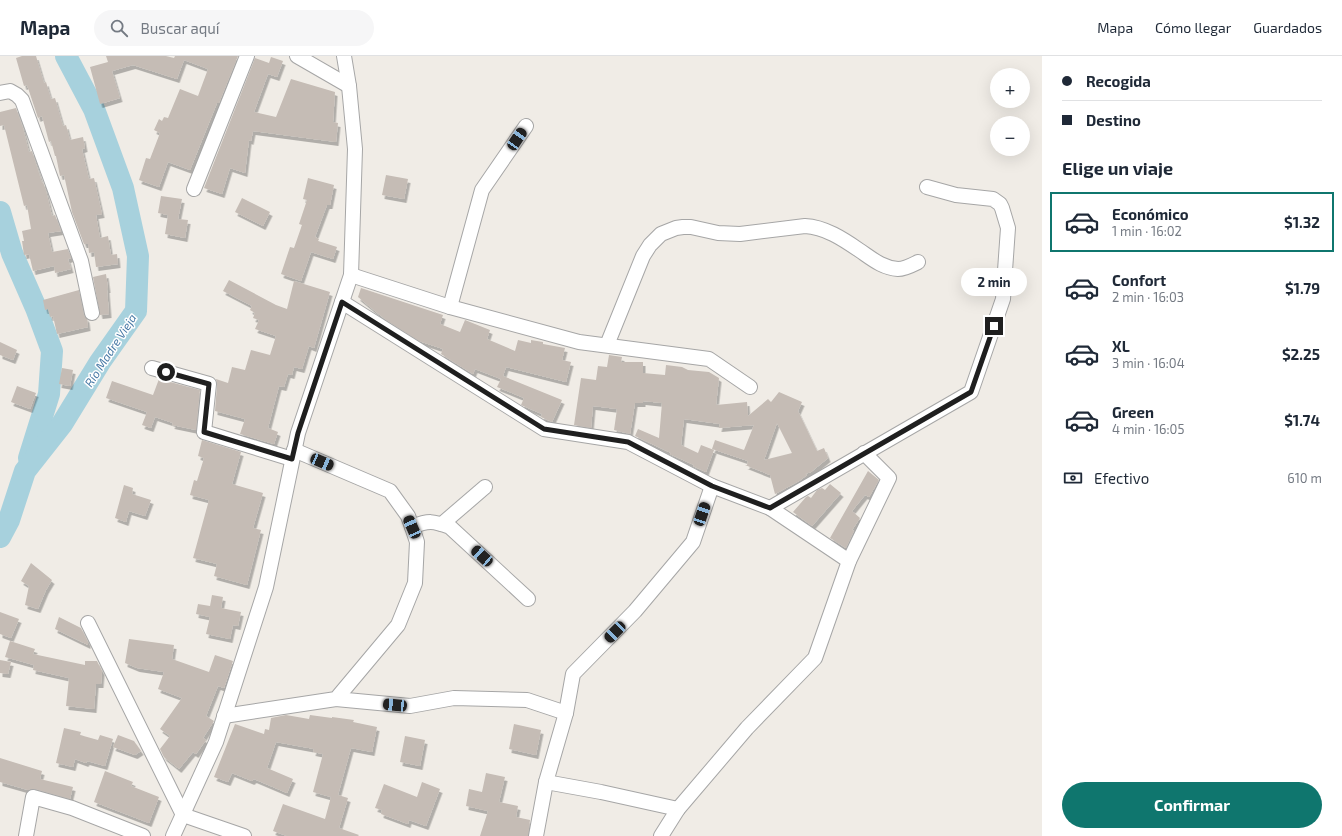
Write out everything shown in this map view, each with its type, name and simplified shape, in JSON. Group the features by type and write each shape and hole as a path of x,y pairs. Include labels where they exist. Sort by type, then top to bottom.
{"street":[{"path":"194,189 248,56"},
{"path":"297,56 349,86"},
{"path":"172,836 216,742 266,587 298,433 352,275 356,149 344,56"},
{"path":"0,93 10,91 22,100 80,261 92,313"},
{"path":"450,307 482,190 526,126"},
{"path":"770,508 971,392 1003,299 1008,228 1006,217 1000,204 993,199 956,195 927,187"},
{"path":"607,346 646,250 661,234 676,228 691,227 718,233 740,234 812,226 826,231 875,262 899,269 911,266 918,262"},
{"path":"352,275 450,307 579,342 709,359 750,387"},
{"path":"342,302 544,429 628,442 712,486 770,508 849,561"},
{"path":"152,368 209,384 204,432 293,455 390,491 408,516 417,542 415,583 398,625 336,699"},
{"path":"661,836 678,809 747,728 814,658 849,561 889,478 864,453"},
{"path":"536,836 546,782 566,713 573,674 635,611 693,542 712,486"},
{"path":"442,524 486,487"},
{"path":"412,527 424,522 433,521 450,527 528,599"},
{"path":"88,623 183,814 244,836"},
{"path":"224,716 336,699 410,706 454,698 527,700 566,713"},
{"path":"546,782 601,792 678,809"},
{"path":"26,836 33,797 72,808 143,836"}],"building":[{"path":"22,56 36,56 44,83 46,82 51,99 55,98 63,126 66,125 70,140 83,137 85,148 82,149 89,179 94,178 102,214 96,215 100,238 108,236 111,255 117,254 118,264 96,267 94,252 89,253 88,244 84,244 72,212 64,175 60,176 56,156 51,141 49,142 42,116 38,118 27,85 24,86 16,58"},
{"path":"106,56 166,56 174,58 175,56 238,56 190,170 168,162 159,187 139,180 146,158 150,159 160,133 154,130 159,119 162,121 164,117 168,118 180,89 198,96 208,69 184,60 177,79 133,65 112,71 120,98 100,104 90,67 108,62"},
{"path":"271,57 283,61 277,77 268,74 254,112 276,117 291,79 335,92 333,122 338,123 336,142 253,131 251,141 249,140 245,173 230,168 222,194 204,188 255,58 269,63"},
{"path":"16,108 29,152 32,151 46,191 52,216 55,215 61,231 48,233 52,252 68,249 71,258 68,259 71,269 55,273 54,266 33,271 29,254 24,255 22,231 31,229 27,205 24,206 4,125 0,126 0,112"},
{"path":"386,175 408,179 404,199 382,195"},
{"path":"308,178 334,185 330,205 327,205 315,237 319,239 318,241 337,247 333,259 311,252 301,281 281,274 290,247 294,248 302,225 299,224 307,200 303,199"},
{"path":"161,196 182,199 178,219 188,220 185,238 165,234 168,215 158,213"},
{"path":"242,198 270,212 263,226 235,212"},
{"path":"106,274 109,314 100,315 93,277"},
{"path":"229,280 276,305 287,309 294,281 330,292 314,348 309,346 302,369 294,367 292,375 288,374 284,387 279,386 268,428 278,432 274,444 240,434 245,419 215,411 216,379 228,383 232,367 245,370 251,350 270,355 276,336 255,329 259,320 253,318 255,313 250,310 252,306 223,291"},
{"path":"361,288 443,315 440,324 460,332 465,320 490,330 487,339 515,351 518,340 531,343 531,340 543,342 543,344 565,348 562,360 571,362 566,382 506,367 503,376 562,400 552,422 541,417 542,414 521,405 524,398 497,387 501,379 475,369 473,374 441,354 443,349 419,341 386,320 358,297"},
{"path":"79,290 88,327 57,334 53,316 50,317 48,309 45,310 43,300"},
{"path":"0,342 17,350 13,360 0,355"},
{"path":"609,355 622,357 621,362 643,362 643,373 665,375 666,365 682,367 688,370 709,372 719,378 716,405 747,402 748,416 768,399 771,402 779,392 802,402 798,411 817,451 824,448 828,458 811,472 805,474 807,475 799,481 775,494 770,475 745,465 747,465 748,461 712,449 715,440 744,450 754,425 719,428 720,424 684,419 681,445 698,453 701,445 714,450 706,472 635,436 638,429 659,438 662,403 643,401 643,403 635,403 630,434 614,430 617,409 593,406 591,428 574,425 581,378 596,380 598,366 607,367","holes":["777,423 792,453 764,460"]},
{"path":"62,368 73,370 70,386 59,384"},
{"path":"159,379 200,390 196,430 172,425 173,423 155,417 151,428 142,425 147,412 106,398 112,381 153,395"},
{"path":"17,386 36,393 30,409 11,402"},
{"path":"202,440 241,452 232,484 263,493 253,528 261,530 247,585 214,576 217,564 193,558 209,500 190,495 194,480 197,481 204,458 198,456"},
{"path":"868,471 879,480 869,497 865,495 852,511 860,518 852,530 854,531 846,548 830,538"},
{"path":"830,484 841,493 812,526 793,512 806,497 808,496 811,498 817,490 822,488 825,490"},
{"path":"124,485 133,488 132,494 151,500 145,516 129,511 126,522 115,518"},
{"path":"31,563 52,580 38,609 25,605 29,586 21,581"},
{"path":"212,595 223,597 221,608 241,612 238,626 233,625 230,639 206,634 210,617 196,614 198,604 210,606"},
{"path":"0,612 19,619 11,638 0,634"},
{"path":"59,617 81,628 88,645 55,629"},
{"path":"129,639 174,645 172,659 209,672 215,655 233,661 224,688 218,686 206,716 214,721 203,738 206,740 196,754 193,752 179,769 164,757 160,749 170,736 160,729 182,698 158,689 164,672 137,668 125,663"},
{"path":"10,641 35,649 33,654 85,665 85,661 97,661 102,671 101,684 96,684 94,709 66,706 69,678 33,670 34,665 5,657"},
{"path":"0,660 11,662 8,674 0,673"},
{"path":"286,715 309,719 310,715 332,717 354,720 353,722 377,727 372,752 351,748 338,795 348,798 339,828 359,835 358,836 287,836 273,831 283,804 325,819 331,797 313,792 323,754 313,752 314,749 276,742 267,768 293,779 287,793 254,779 252,781 232,773 228,782 214,777 235,724 264,734 265,729 269,730 271,718"},
{"path":"514,724 541,730 536,755 509,749"},
{"path":"64,728 81,732 80,735 98,740 100,735 113,739 105,766 87,761 86,763 75,759 73,767 56,763"},
{"path":"118,735 134,741 141,751 135,755 113,747"},
{"path":"405,736 425,740 420,766 400,762"},
{"path":"0,758 42,771 40,779 73,787 70,799 35,789 28,790 0,782"},
{"path":"105,771 133,782 131,786 159,797 149,823 94,802"},
{"path":"486,773 505,777 499,802 518,806 516,817 530,820 528,836 480,836 488,811 466,806 469,789 482,792"},
{"path":"422,782 440,789 426,826 409,820 408,824 381,814 382,810 375,808 384,784 417,797"}],"waterway":[{"name":"Río Madre Vieja","path":"0,537 9,520 25,471 62,424 100,362 136,311 138,256 123,188 94,109 66,56"},
{"path":"0,212 12,253 36,308 52,351 49,394 29,458"}],"route":[{"path":"166,372 209,384 204,432 292,459 298,433 342,302 544,429 628,442 712,486 770,508 971,392 994,326"}]}
